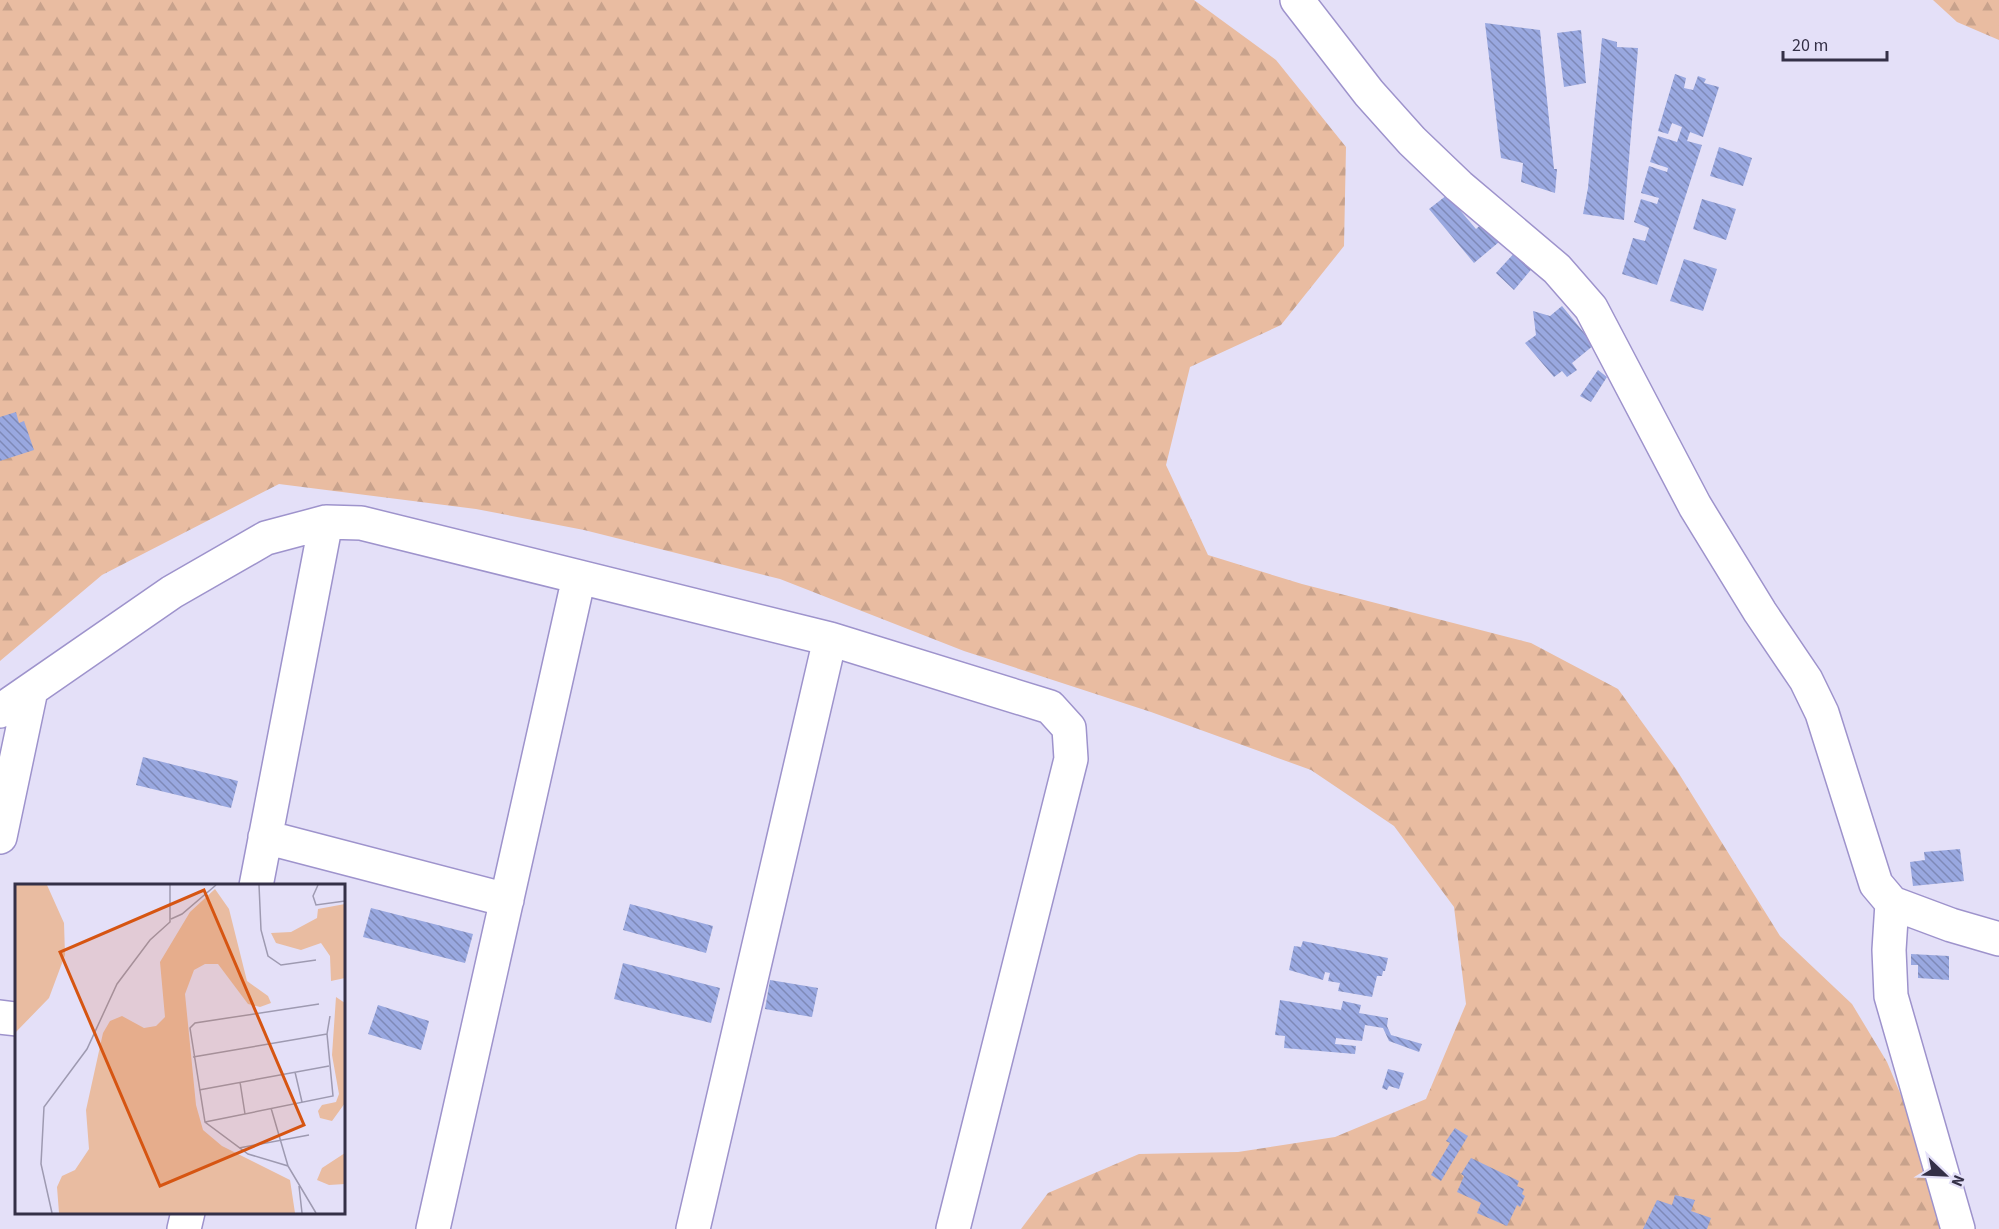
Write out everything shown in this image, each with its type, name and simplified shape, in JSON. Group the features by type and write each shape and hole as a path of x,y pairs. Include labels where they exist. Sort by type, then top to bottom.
{"street":[{"path":"1297,0 1369,93 1412,141 1459,186 1557,269 1591,308 1695,506 1760,612 1806,680 1822,713 1876,884 1892,903 1951,925 1999,939"},
{"path":"256,884 326,522"},
{"path":"0,711 172,592 266,538 326,522 361,523 830,639 1050,707 1069,728 1071,759 953,1229"},
{"path":"433,1229 579,577"},
{"path":"693,1229 830,639"},
{"path":"0,837 32,690"},
{"path":"266,837 507,900"},
{"path":"1892,903 1889,950 1891,996 1958,1229"},
{"path":"0,1017 15,1019"},
{"path":"184,1229 188,1214"}],"green space":[{"path":"0,0 1194,0 1276,60 1346,147 1344,246 1281,325 1190,367 1166,465 1208,555 1302,584 1531,643 1618,689 1676,769 1780,936 1852,1004 1887,1062 1916,1131 1948,1229 1021,1229 1048,1193 1139,1154 1238,1152 1335,1137 1426,1099 1466,1004 1454,907 1394,826 1311,770 1151,712 964,651 780,579 584,530 476,509 279,484 102,575 0,661"},
{"path":"1933,0 1999,0 1999,40 1957,22"}],"building":[{"path":"1485,23 1540,30 1554,169 1557,169 1555,193 1521,182 1523,163 1501,158"},
{"path":"1581,30 1586,83 1564,87 1557,33"},
{"path":"1602,38 1617,42 1617,47 1638,48 1624,220 1583,214 1588,188"},
{"path":"1675,74 1686,78 1684,88 1693,90 1698,76 1706,79 1704,83 1719,87 1703,137 1690,132 1687,141 1702,145 1657,285 1622,274 1633,238 1645,241 1649,228 1634,222 1641,199 1657,204 1659,198 1641,193 1649,166 1667,172 1668,168 1650,162 1658,136 1677,142 1682,127 1672,123 1668,134 1658,131"},
{"path":"1719,147 1752,158 1743,186 1710,176"},
{"path":"1447,195 1476,229 1484,222 1499,242 1474,263 1429,209"},
{"path":"1702,199 1736,209 1726,240 1693,229"},
{"path":"1517,250 1535,265 1514,290 1496,273"},
{"path":"1684,259 1717,269 1703,311 1670,301"},
{"path":"1562,306 1594,345 1572,363 1577,370 1567,377 1562,371 1554,377 1525,343 1536,335 1533,311 1550,316"},
{"path":"1598,370 1607,377 1591,402 1580,396"},
{"path":"16,412 19,423 24,421 34,450 0,461 0,417"},
{"path":"143,757 238,781 231,808 136,785"},
{"path":"1960,849 1964,881 1913,886 1910,862 1925,860 1924,852"},
{"path":"630,904 713,926 706,953 623,930"},
{"path":"371,908 473,934 465,963 363,937"},
{"path":"1303,941 1388,958 1382,976 1377,976 1372,997 1338,991 1340,983 1328,981 1330,973 1325,972 1323,980 1289,970 1294,946 1301,947"},
{"path":"1911,954 1949,956 1949,980 1918,978 1918,965 1911,965"},
{"path":"623,963 720,988 711,1023 614,999"},
{"path":"770,980 818,988 812,1017 765,1009"},
{"path":"1280,1000 1341,1010 1343,1001 1361,1005 1359,1013 1388,1018 1387,1026 1391,1035 1422,1044 1419,1052 1389,1041 1383,1028 1365,1025 1362,1041 1336,1038 1335,1044 1356,1046 1355,1054 1284,1048 1285,1036 1275,1035"},
{"path":"378,1005 429,1021 421,1050 368,1034"},
{"path":"1388,1069 1404,1073 1399,1089 1389,1086 1387,1090 1382,1088"},
{"path":"1455,1128 1468,1136 1441,1181 1431,1175 1450,1143 1446,1141"},
{"path":"1471,1158 1519,1181 1517,1186 1524,1189 1522,1194 1525,1196 1520,1207 1517,1205 1507,1226 1477,1213 1481,1203 1457,1192 1464,1176 1461,1174"},
{"path":"1675,1195 1695,1200 1691,1211 1711,1218 1707,1229 1643,1229 1657,1200 1672,1205"}]}
